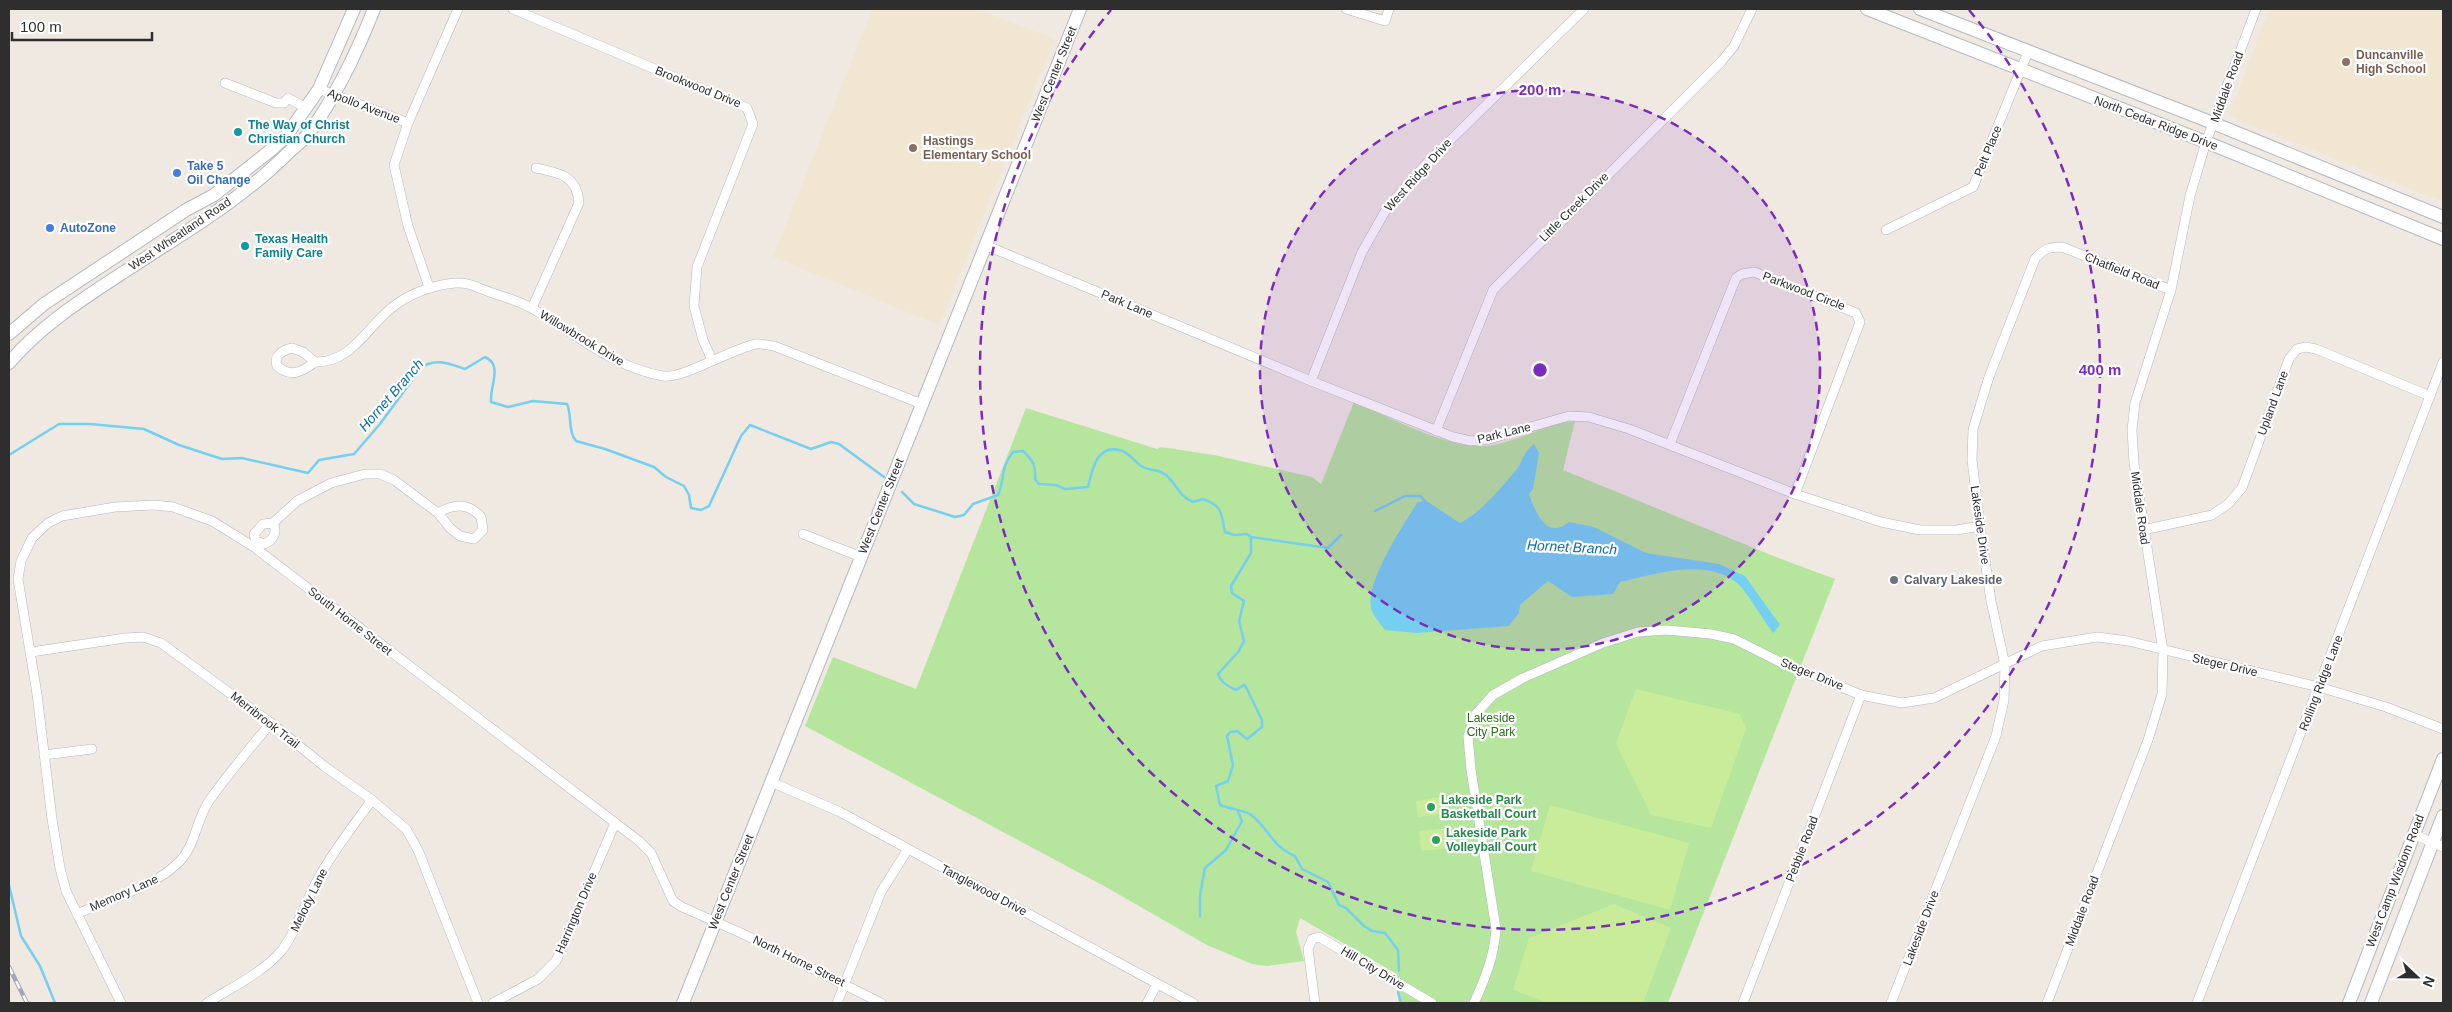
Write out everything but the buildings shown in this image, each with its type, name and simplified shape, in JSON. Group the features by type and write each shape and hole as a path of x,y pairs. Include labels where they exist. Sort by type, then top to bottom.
{"main road":[{"name":"West Wheatland Road","path":"9,334 44,304 71,285 186,210 214,195 271,150 287,134 319,89 354,9"},
{"name":"West Wheatland Road","path":"9,364 44,329 78,302 226,205 272,170 308,134 334,95 374,9"},
{"name":"West Center Street","path":"683,1003 1080,9"},
{"name":"North Cedar Ridge Drive","path":"1867,9 2020,71 2206,142 2443,239"},
{"name":"North Cedar Ridge Drive","path":"1920,9 2213,123 2443,217"},
{"name":"West Camp Wisdom Road","path":"2348,1003 2443,759"},
{"name":"West Camp Wisdom Road","path":"2371,1003 2438,845 2443,816"}],"street":[{"path":"429,287 408,226 394,166 408,123 458,9"},
{"name":"Brookwood Drive","path":"513,9 747,108 753,124 697,267 694,306 698,326 712,360"},
{"path":"1346,9 1385,21 1389,9"},
{"name":"West Ridge Drive","path":"1311,381 1362,252 1387,208 1424,166 1584,9"},
{"name":"Little Creek Drive","path":"1436,431 1493,290 1721,62 1734,46 1752,9"},
{"name":"Middale Road","path":"2047,1003 2154,724 2162,694 2163,651 2134,463 2133,421 2140,380 2171,290 2190,196 2206,142 2256,9"},
{"name":"Pelt Place","path":"1886,230 1973,187 2028,52"},
{"path":"225,83 276,103 284,102 288,98 306,108"},
{"name":"Apollo Avenue","path":"319,89 408,123"},
{"path":"532,308 579,203 578,189 571,180 557,172 536,168"},
{"name":"Park Lane","path":"985,245 1453,438 1480,440 1516,432 1568,416 1582,417 1629,429 1795,494 1881,522 1920,530 1957,530 1980,526"},
{"name":"Lakeside Drive","path":"1891,1003 1996,736 2004,700 2005,665 1991,601 1980,526 1972,460 1973,429 1983,393 2035,259 2041,252 2051,247 2062,247 2073,251"},
{"name":"Chatfield Road","path":"2073,251 2171,290"},
{"name":"Parkwood Circle","path":"1670,444 1736,278 1742,274 1754,272 1806,291 1856,313 1860,322 1795,494"},
{"name":"Willowbrook Drive","path":"315,362 326,362 338,358 353,347 399,302 429,287 458,283 476,285 485,291 511,297 532,308 608,356 635,369 665,376 676,376 712,360 757,344 774,346 922,404"},
{"name":"Upland Lane","path":"2143,530 2212,515 2233,499 2242,488 2289,359 2297,349 2306,347 2316,349 2430,396"},
{"name":"Rolling Ridge Lane","path":"2197,1003 2443,362"},
{"path":"273,523 276,529 273,537 264,544 256,545 254,538 258,529 267,523 273,523 288,509 313,492 331,483 365,474 380,474 394,480 438,513 450,528 467,539 474,539 483,530 484,525 477,513 461,505 453,505 438,513"},
{"name":"South Horne Street","path":"31,652 13,579 32,538 48,523 62,516 115,507 154,505 173,507 212,521 256,545 615,823 651,852 672,901 688,911 716,921"},
{"path":"803,534 861,557"},
{"name":"Steger Drive","path":"1474,1003 1488,972 1495,949 1496,929 1470,770 1468,736 1476,714 1493,695 1523,678 1603,643 1638,632 1667,630 1711,634 1734,639 1782,663 1861,695 1894,703 1917,702 1934,698 2042,646 2097,637 2128,641 2163,651 2319,687 2386,707 2443,729"},
{"name":"Merribrook Trail","path":"31,652 125,638 143,637 161,643 177,653 271,723 324,766 372,800 406,829 418,850 478,1003"},
{"path":"31,652 60,868 66,891 121,1003"},
{"name":"Pebble Road","path":"1743,1003 1861,695"},
{"name":"Memory Lane","path":"77,914 164,874 178,862 191,847 208,802 219,789 229,772 271,723"},
{"path":"44,755 92,749"},
{"name":"Tanglewood Drive","path":"771,782 840,812 1193,1003"},
{"name":"Melody Lane","path":"207,1003 265,966 281,951 296,929 305,902 333,853 372,800"},
{"name":"Harrington Drive","path":"493,1003 538,979 556,961 615,823"},
{"path":"2413,834 2438,845"},
{"path":"837,1003 881,892 908,849"},
{"name":"North Horne Street","path":"716,921 881,1003"},
{"name":"Hill City Drive","path":"1315,1003 1308,949 1312,939 1319,937 1432,1003"},
{"path":"1147,1003 1157,984"}],"shaded area":[{"name":"Hastings Elementary School","path":"873,9 977,9 1054,39 939,325 773,257"},
{"name":"Duncanville High School","path":"2269,9 2443,9 2443,202 2229,116"}],"green space":[{"name":"Lakeside City Park","path":"1354,402 1444,440 1481,446 1498,444 1555,425 1575,421 1563,470 1771,555 1835,579 1668,1003 1399,1003 1395,973 1300,918 1296,932 1304,961 1267,966 1252,964 1207,945 1104,886 805,726 833,657 916,689 1026,408 1157,449 1161,447 1214,455 1312,477 1321,484"},
{"path":"1636,689 1740,714 1746,729 1711,828 1651,815 1616,744"},
{"name":"Lakeside Park Basketball Court","path":"1444,796 1447,813 1418,817 1416,801"},
{"path":"1550,805 1689,843 1670,910 1531,871"},
{"name":"Lakeside Park Volleyball Court","path":"1451,828 1452,848 1421,851 1419,831"},
{"path":"1614,904 1671,928 1643,1003 1548,1003 1513,990 1529,938"}],"water":[{"path":"1534,444 1539,453 1533,489 1529,494 1538,515 1548,526 1554,528 1561,527 1569,522 1594,527 1646,553 1719,564 1745,576 1780,625 1773,633 1742,588 1730,578 1716,572 1700,569 1667,572 1620,582 1613,594 1572,597 1548,581 1520,605 1519,613 1509,626 1416,633 1385,630 1372,611 1373,587 1378,571 1394,540 1417,503 1425,500 1460,523 1475,513 1498,491 1517,469 1530,447"}],"waterway":[{"name":"Hornet Branch","path":"9,455 59,424 90,424 144,429 179,445 222,459 242,458 308,473 319,460 354,454 380,424 421,368 437,362 465,369 485,357 490,361 495,370 491,402 508,407 533,401 567,404 572,433 576,441 605,449 654,467 666,477 684,486 689,495 691,508 701,510 709,506 741,436 750,425 811,449 831,442 839,444 884,477"},
{"name":"Hornet Branch","path":"902,492 914,504 955,517 964,515 973,504 998,495 1004,469 1013,452 1023,451 1029,457 1035,470 1035,479 1039,484 1056,485 1065,489 1088,487 1096,461 1100,455 1111,449 1122,451 1141,466 1166,475 1182,495 1189,500 1193,502 1203,499 1214,504 1222,515 1225,532 1234,535 1247,534 1251,537 1328,548 1341,535"},
{"name":"Hornet Branch","path":"1375,511 1405,496 1420,496 1425,501"},
{"path":"1251,537 1251,553 1231,586 1232,593 1244,601 1239,621 1244,641 1239,651 1218,674 1223,682 1233,689 1236,690 1244,685 1246,687 1262,720 1262,727 1247,739 1237,731 1230,732 1227,736 1233,765 1228,781 1216,786 1220,805 1250,814 1275,842 1295,856 1302,869 1328,882 1339,905 1346,908 1364,926 1372,931 1385,933 1398,950 1399,971"},
{"path":"1200,916 1200,895 1205,868 1226,850 1242,821 1238,812"},
{"path":"9,885 21,936 40,966 55,1003"},
{"path":"1398,992 1401,1003"}],"railway":[{"path":"9,967 27,1003"}],"place":[{"name":"Duncanville High School","path":"2346,62"},
{"name":"The Way of Christ Christian Church","path":"238,132"},
{"name":"Hastings Elementary School","path":"913,148"},
{"name":"Take 5 Oil Change","path":"177,173"},
{"name":"AutoZone","path":"50,228"},
{"name":"Texas Health Family Care","path":"245,246"},
{"name":"Calvary Lakeside","path":"1894,580"},
{"name":"Lakeside Park Basketball Court","path":"1431,807"},
{"name":"Lakeside Park Volleyball Court","path":"1436,840"}]}
